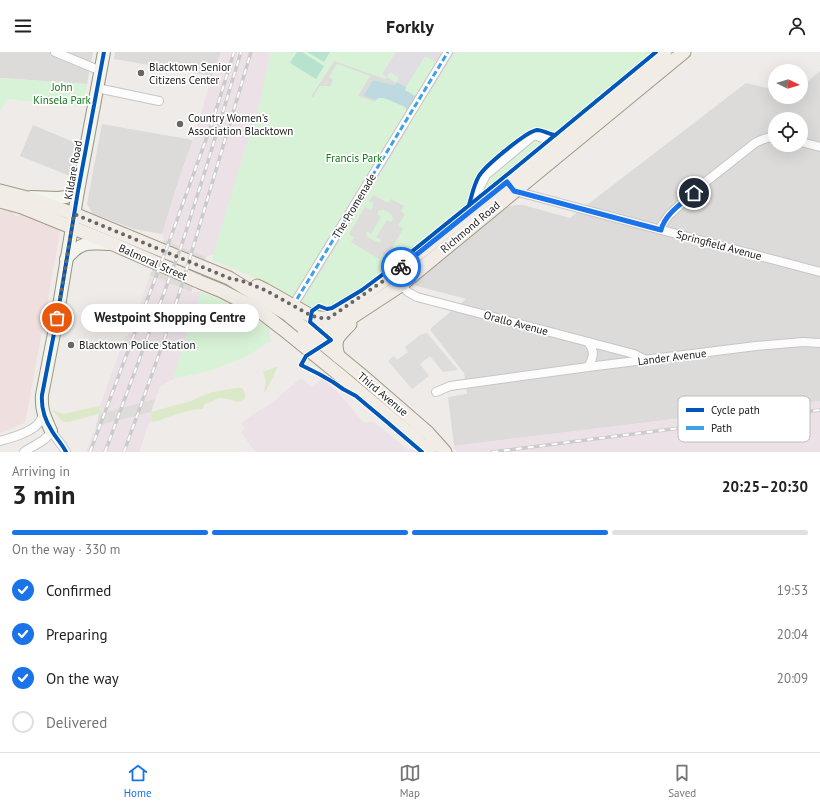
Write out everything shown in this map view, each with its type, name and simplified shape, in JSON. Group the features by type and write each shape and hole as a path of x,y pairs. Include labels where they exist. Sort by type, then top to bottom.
{"main road":[{"name":"Richmond Road","path":"301,344 367,307 475,208 511,186 558,141 665,52"},
{"name":"Richmond Road","path":"314,336 329,318 396,280 511,186 684,52"},
{"name":"Balmoral Street","path":"0,190 26,197 74,214 229,278 287,314 314,336"},
{"name":"Balmoral Street","path":"0,201 22,207 222,291 261,312 301,344"},
{"path":"229,278 245,282 265,290 312,316 329,318"},
{"path":"338,356 336,342 338,338 367,307"},
{"name":"Third Avenue","path":"314,336 428,433 445,452"},
{"name":"Third Avenue","path":"301,344 341,376 429,452"}],"street":[{"path":"55,52 101,71"},
{"name":"Kildare Road","path":"51,431 43,412 42,395 104,52"},
{"name":"The Promenade","path":"297,299 448,52"},
{"path":"97,88 159,101"},
{"path":"475,208 480,187 486,175 528,140 534,136 558,141"},
{"path":"661,230 662,225 669,214 755,143 768,137"},
{"path":"808,144 820,147"},
{"name":"Springfield Avenue","path":"511,186 661,230 820,272"},
{"path":"26,197 58,198 66,197 78,191"},
{"path":"66,259 72,251 84,244 113,244"},
{"name":"Orallo Avenue","path":"396,280 408,292 417,297 634,354 646,360"},
{"path":"588,342 592,347 593,354 592,360 588,367"},
{"name":"Lander Avenue","path":"436,392 450,386 588,367 756,346 804,342 820,343"},
{"path":"0,441 26,432 36,426 41,420 43,412"},
{"path":"24,452 45,440 51,431 66,452"}],"shaded area":[{"path":"0,52 93,52 87,84 0,78"},
{"path":"115,52 221,52 212,76 114,59"},
{"path":"221,52 271,52 262,89 262,96 214,254 206,257 164,240 162,234"},
{"path":"396,52 455,52 429,94 427,93 407,126 409,127 302,302 293,296 400,121 401,122 436,62 425,56 406,87 397,82 399,78 390,72 387,77 382,74"},
{"path":"820,71 820,401 810,402 810,396 678,396 678,418 454,446 448,397 467,394 464,373 431,331 431,328 466,299 417,286 415,285 415,282 504,209 510,206 523,205 570,218 746,83 768,88 768,104 808,104 808,81"},
{"path":"102,124 193,140 162,234 134,229 92,213 87,204"},
{"path":"33,125 76,143 70,176 20,156"},
{"path":"373,195 388,203 391,199 404,206 401,211 405,214 398,226 403,229 387,257 382,254 379,259 351,242 354,238 349,234 365,207 371,210 373,207 373,203 369,201","holes":["379,210 385,210 391,214 393,219 391,222 387,220 376,237 381,240 380,242 377,242 367,237 366,233 367,231 371,234 381,217 377,213"]},
{"path":"0,211 11,211 14,215 19,216 19,214 59,230 60,233 25,422 0,433"},
{"path":"150,275 192,293 198,291 201,292 173,379 160,387 151,412 152,421 148,425 139,452 86,452 101,413 100,406 125,337 131,333"},
{"path":"427,333 458,370 443,372 430,356 420,364 429,376 412,389 388,361 394,356 397,360 408,352 405,347 420,335"},
{"path":"323,378 343,398 363,422 374,422 407,449 421,452 255,452 241,432 245,428 241,424 255,413 272,403 300,379 305,380 311,388"},
{"path":"820,401 820,452 457,452 454,448 454,446 678,418 678,442 810,442 810,402"}],"green space":[{"name":"Francis Park","path":"271,52 653,52 498,180 438,226 375,279 330,306 317,311 305,306 261,280 212,260 262,96 262,89"},
{"path":"297,52 302,52 324,66 316,79 290,63"},
{"path":"307,52 330,52 324,62"},
{"name":"John Kinsela Park","path":"0,78 87,84 83,107 8,99 0,111"},
{"path":"201,292 236,308 269,328 271,341 245,357 209,371 173,379"},
{"path":"278,366 266,391 264,392 266,381 263,372"},
{"path":"242,388 245,393 245,398 241,402 219,398 205,404 202,409 186,411 152,422 151,412 191,401 213,392"},
{"path":"100,406 101,413 69,422 63,422 52,410 64,414"}],"water":[{"path":"374,80 394,85 397,82 406,87 405,90 415,96 418,94 408,112 405,107 389,100 379,98 376,100 363,96"}],"pier":[{"path":"334,61 385,79 387,77 396,83 394,85 374,80 372,81 363,96 376,100 375,102 358,96 370,76 338,64 329,77 333,80 330,86 325,86 327,81 324,86 320,86 313,97 311,97"},
{"path":"164,240 206,257 191,292 150,275"},
{"path":"155,399 151,412 96,426 99,414"}],"railway":[{"path":"90,452 213,120 234,52"},
{"path":"105,452 181,247 241,52"},
{"path":"124,452 181,288 251,52"},
{"path":"810,411 820,410"},
{"path":"492,452 678,428"}],"marked path":[{"path":"297,299 448,52"}],"cycle path":[{"path":"66,452 47,423 42,405 42,395 104,52"},
{"path":"422,452 356,396 301,365 306,356 331,340 310,322 312,311 319,306 327,309 332,308 362,290 394,266 656,52"},
{"path":"469,205 474,186 479,176 506,150 525,136 537,130 555,135"}],"way so far":[{"path":"57,318 66,259 73,228 74,214 229,278 245,282 265,290 303,312 320,318 329,318 392,275 401,267"}],"place":[{"name":"Blacktown Senior Citizens Center","path":"141,73"},
{"name":"Country Women's Association Blacktown","path":"180,124"},
{"name":"Westpoint Shopping Centre","path":"57,318"},
{"name":"Blacktown Police Station","path":"71,345"}],"route":[{"path":"401,267 507,182 514,191 661,230 662,225 669,214 694,193"}]}
